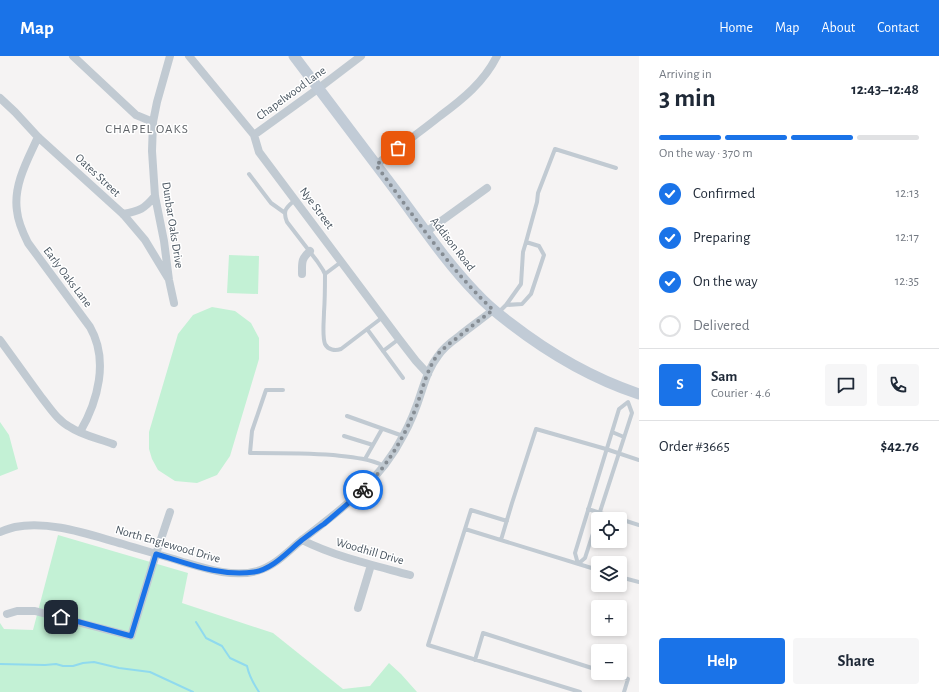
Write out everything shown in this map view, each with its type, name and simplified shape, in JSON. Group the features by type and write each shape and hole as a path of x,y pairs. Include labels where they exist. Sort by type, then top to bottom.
{"street":[{"path":"73,56 136,115 153,122"},
{"name":"Dunbar Oaks Drive","path":"170,56 153,122 152,152 155,196 174,303"},
{"name":"Nye Street","path":"189,56 254,134 259,152 399,339 428,374"},
{"name":"Addison Road","path":"294,56 426,232 476,294 499,309 530,339 560,359 579,369 636,393"},
{"name":"Chapelwood Lane","path":"254,134 361,56"},
{"path":"376,165 464,97 482,79 497,56"},
{"name":"Oates Street","path":"0,98 38,137 123,214 145,240 169,280"},
{"name":"Early Oaks Lane","path":"38,137 29,156 19,184 17,210 21,228 28,243 90,327 96,339 100,357 100,376 94,403 80,432"},
{"path":"426,232 486,188"},
{"path":"123,214 140,210 148,205 155,196"},
{"path":"302,274 304,256 310,251"},
{"name":"North Englewood Drive","path":"0,532 22,526 58,527 103,538 210,570 240,573 258,571 280,559 325,523 350,502 374,478 394,452 403,436 434,360 443,349 499,309"},
{"path":"0,340 31,384 52,410 69,427 113,444"},
{"path":"7,614 27,611 39,612 131,636 170,512"},
{"name":"Woodhill Drive","path":"302,540 319,548 346,557 410,575"},
{"path":"358,608 371,565"}],"lane":[{"path":"499,309 520,284 523,252 537,202 538,193 555,149 616,168"},
{"path":"249,174 271,203 285,214"},
{"path":"295,200 286,208 285,214 287,222 310,251 323,270 324,274 325,345 333,350 341,349 383,317"},
{"path":"499,309 522,304 531,294 544,255 539,246 526,242"},
{"path":"324,274 342,262"},
{"path":"367,329 403,378"},
{"path":"382,351 399,339"},
{"path":"283,390 266,390 252,431 250,453 318,454 357,457 374,461 384,466"},
{"path":"578,564 575,553 619,409 636,393"},
{"path":"599,512 632,413 628,402"},
{"path":"347,416 403,436"},
{"path":"365,459 382,429"},
{"path":"501,540 536,429 639,460"},
{"path":"612,432 624,437"},
{"path":"344,436 373,445"},
{"path":"588,509 596,512"},
{"path":"507,521 471,510 428,645 580,692"},
{"path":"627,521 639,525"},
{"path":"465,529 591,568"},
{"path":"578,564 585,558 591,539"},
{"path":"627,579 639,582"},
{"path":"475,660 483,633 591,668"},
{"path":"624,692 627,679"}],"green space":[{"path":"229,255 259,256 258,294 227,293"},
{"path":"212,307 235,311 251,323 259,338 259,359 230,456 217,475 197,483 175,481 158,470 152,459 149,449 149,432 178,334 193,315"},
{"path":"0,422 9,435 18,469 0,476"},
{"path":"58,535 188,573 182,603 273,633 343,689 370,686 389,663 417,692 0,692 0,623 4,629 33,630"}],"waterway":[{"path":"196,622 206,638 222,646 230,658 247,666 259,692"},
{"path":"0,664 56,664 73,666 94,662 119,668 150,672 193,692"}],"way so far":[{"path":"363,490 384,466 403,436 410,422 431,366 439,354 443,349 493,310 476,294 450,264 376,165 398,148"}],"district":[{"name":"CHAPEL OAKS","path":"147,128"}],"route":[{"path":"61,617 131,636 156,554 210,570 222,572 240,573 258,571 280,559 363,490"}]}
